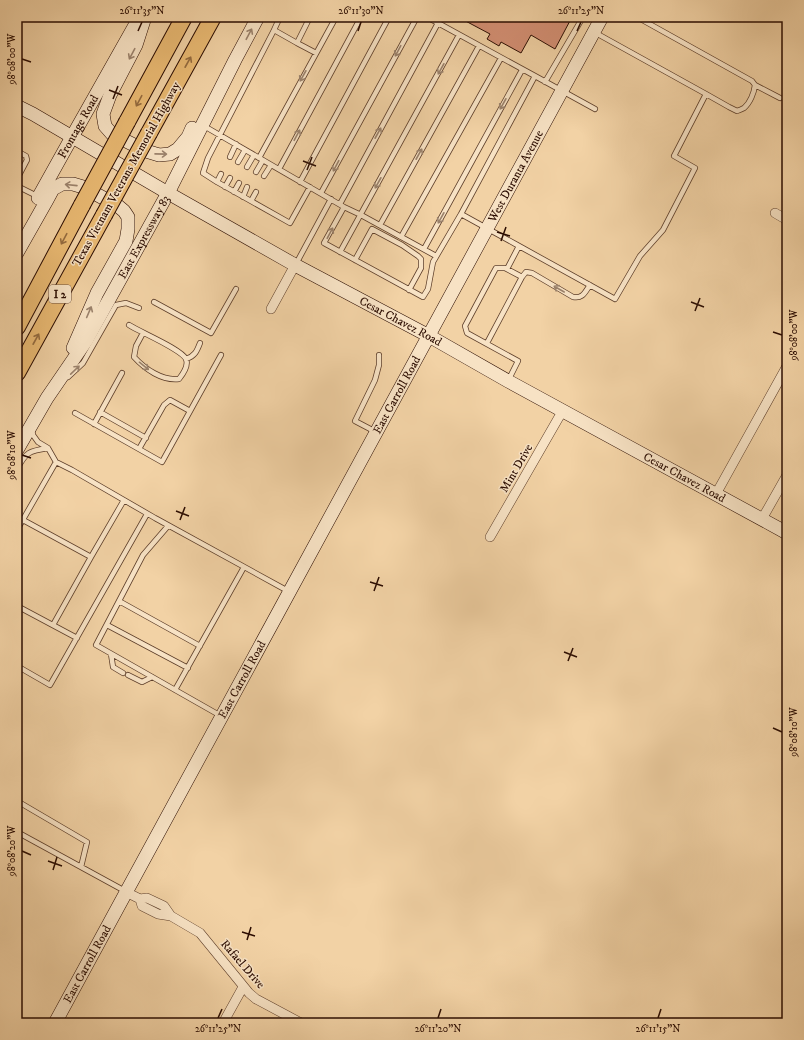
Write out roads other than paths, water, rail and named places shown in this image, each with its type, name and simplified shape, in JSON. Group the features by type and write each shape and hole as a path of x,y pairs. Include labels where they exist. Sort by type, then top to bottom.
{"highway":[{"name":"Texas Vietnam Veterans Memorial Highway","path":"17,327 184,17"},
{"name":"Texas Vietnam Veterans Memorial Highway","path":"17,373 213,17"}],"street":[{"name":"Frontage Road","path":"17,237 140,17"},
{"path":"145,17 136,45 110,95 103,114 105,126 112,134 146,151 159,155 170,154 178,149 188,136 208,98 235,60"},
{"name":"East Expressway 83","path":"17,450 47,398 86,341 168,193 258,17"},
{"name":"West Duranta Avenue","path":"429,336 602,17"},
{"name":"Cesar Chavez Road","path":"19,111 72,137 295,265 429,336 508,381 787,533"},
{"path":"17,253 53,189 62,184 73,184 83,187 118,206 128,217 126,241 97,293 77,339 47,398"},
{"path":"775,213 787,220"},
{"path":"271,309 295,265"},
{"name":"East Carroll Road","path":"55,1023 429,336"},
{"path":"716,494 787,366"},
{"name":"Mint Drive","path":"490,537 563,410"},
{"path":"762,519 787,475"},
{"name":"Rafael Drive","path":"126,892 140,899 147,898 164,906 171,916"},
{"name":"Rafael Drive","path":"140,899 142,906 148,910 158,914 171,916 200,932 243,987 256,999 301,1023"},
{"path":"148,910 153,901"},
{"path":"223,1023 243,987"}],"lane":[{"path":"280,17 208,158 203,173 290,223 310,187"},
{"path":"296,42 310,17"},
{"path":"256,172 261,159 336,17"},
{"path":"279,169 361,17"},
{"path":"300,182 389,17"},
{"path":"321,193 417,17"},
{"path":"427,17 522,70 595,108"},
{"path":"545,82 583,17"},
{"path":"637,17 780,98"},
{"path":"438,23 324,243 409,290 423,297 428,289 433,262 436,256 461,214 535,76"},
{"path":"274,30 316,54"},
{"path":"594,32 737,110 744,108 750,101 755,85"},
{"path":"340,252 459,35"},
{"path":"380,225 479,46"},
{"path":"401,237 501,58"},
{"path":"424,249 522,70"},
{"path":"461,214 615,299 640,256 663,230 695,168 674,156 706,94"},
{"path":"202,125 342,206 375,222 436,256"},
{"path":"230,157 236,144"},
{"path":"238,162 245,150"},
{"path":"17,151 26,156 27,160 17,179"},
{"path":"247,167 254,155"},
{"path":"264,176 271,165"},
{"path":"217,182 221,174"},
{"path":"225,187 230,178"},
{"path":"234,192 239,183"},
{"path":"17,186 39,198"},
{"path":"243,197 247,188"},
{"path":"251,201 256,192"},
{"path":"295,265 331,199"},
{"path":"355,260 375,222"},
{"path":"372,229 402,245 418,256 421,260 421,268 409,290"},
{"path":"507,269 518,246"},
{"path":"508,381 518,360 467,333 465,326 496,268 505,268 522,277"},
{"path":"487,343 526,272 532,273 573,297 578,298 583,296 590,285"},
{"path":"154,302 211,333 236,289"},
{"path":"47,398 83,363 116,305 126,303 139,308"},
{"path":"129,325 162,342 186,359 187,364 179,379 170,380 146,369 134,356 136,346 143,333"},
{"path":"186,359 195,354 200,343"},
{"path":"75,414 162,462 221,354"},
{"path":"376,433 355,421 375,380 379,365 379,355"},
{"path":"94,424 122,373"},
{"path":"139,449 164,405 170,400 190,412"},
{"path":"100,412 146,438"},
{"path":"31,425 33,435 38,442 48,448 56,462 168,526 290,592"},
{"path":"17,469 23,458 32,451 48,448"},
{"path":"17,530 56,462"},
{"path":"54,625 124,500"},
{"path":"17,666 50,685 147,514"},
{"path":"23,520 91,557"},
{"path":"168,526 143,555 96,645 222,716"},
{"path":"176,690 244,567"},
{"path":"119,601 200,646"},
{"path":"17,606 77,638"},
{"path":"107,625 188,668"},
{"path":"111,654 113,667 123,672"},
{"path":"128,675 142,682 152,677"},
{"path":"17,801 87,842 81,867"},
{"path":"17,832 126,892"}]}
